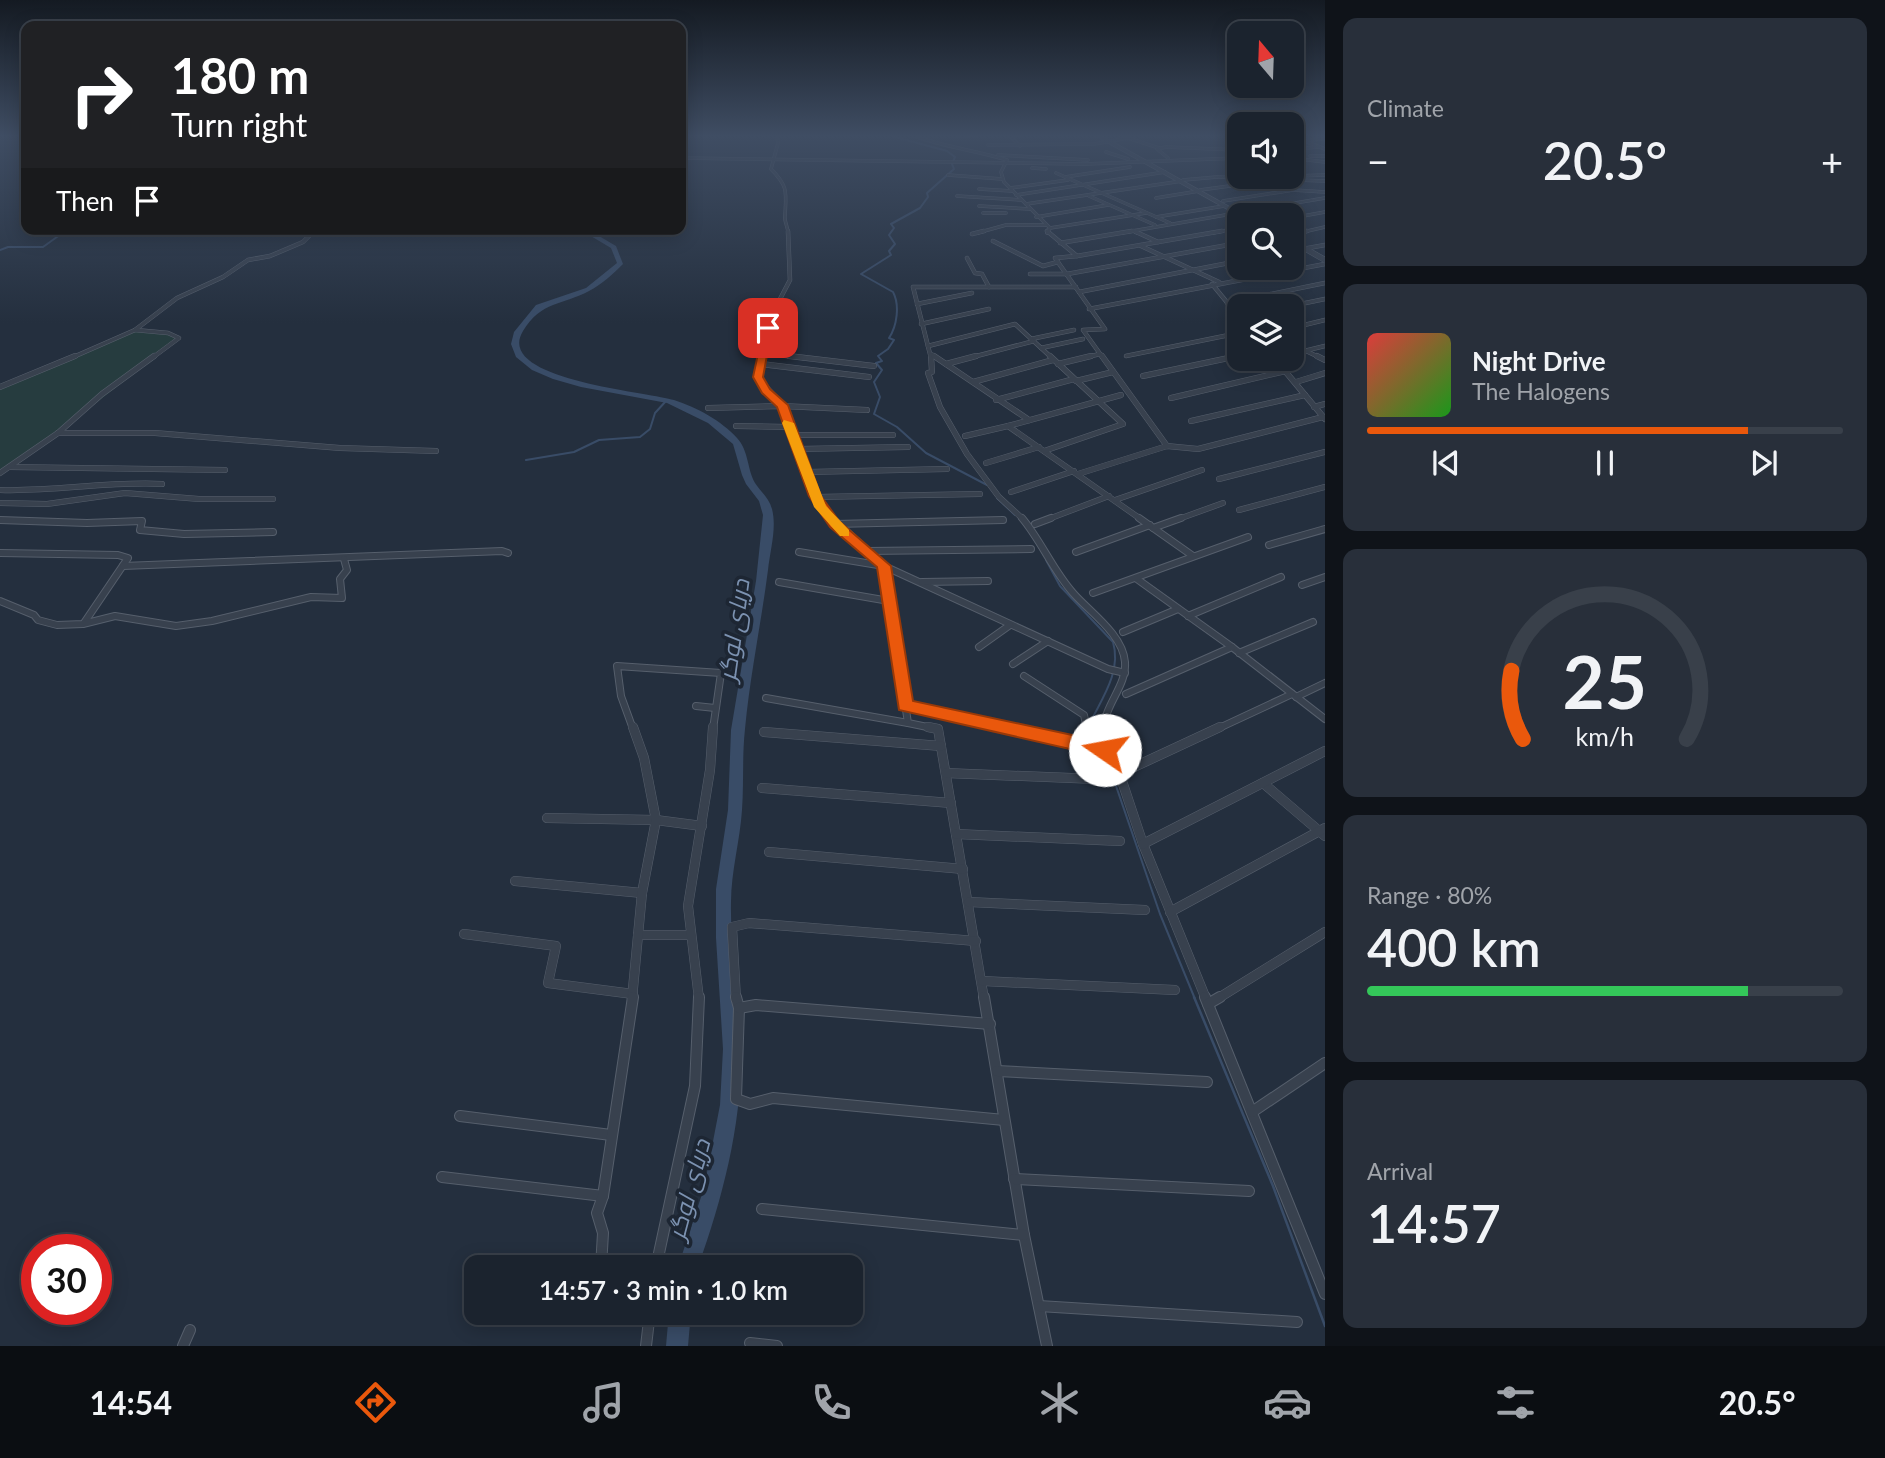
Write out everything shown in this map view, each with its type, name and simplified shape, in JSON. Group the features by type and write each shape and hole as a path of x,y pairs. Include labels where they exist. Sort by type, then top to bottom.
{"street":[{"path":"787,198 788,206 784,218 788,228 790,280 770,318 758,377 782,405 815,496 834,524 884,566 908,723"},
{"path":"986,198 1022,200"},
{"path":"1020,198 1048,226"},
{"path":"1026,204 1069,198"},
{"path":"1095,198 1158,226"},
{"path":"1113,198 1171,224"},
{"path":"1213,198 1227,206"},
{"path":"1156,217 1254,198"},
{"path":"1299,203 1325,198"},
{"path":"983,213 1033,213 1110,205"},
{"path":"979,206 1033,213"},
{"path":"1304,216 1325,212"},
{"path":"972,234 1006,225 1048,226 1146,213"},
{"path":"1060,243 1227,216"},
{"path":"1048,226 1046,232 1077,257"},
{"path":"1304,231 1325,227"},
{"path":"1133,230 1158,242"},
{"path":"1167,446 1083,330 1105,329 1055,258 1077,257 1227,230"},
{"path":"0,387 97,349 135,330 177,298 223,277 248,260 270,256 303,242 309,235"},
{"path":"993,241 1043,266 1058,262"},
{"path":"1140,245 1220,283"},
{"path":"1030,274 1067,274 1227,245"},
{"path":"1304,249 1325,245"},
{"path":"1304,250 1325,262"},
{"path":"967,258 975,273 982,274 989,288"},
{"path":"1089,309 1325,262"},
{"path":"1227,263 1077,289 913,287 929,350 932,372 928,373 934,394 959,446 1001,499 1024,520 1065,584 1123,653 1122,672 1102,722 1107,750 1119,774 1143,844 1325,1294"},
{"path":"1271,294 1325,283"},
{"path":"1212,285 1227,303"},
{"path":"917,304 972,293"},
{"path":"1304,303 1325,299"},
{"path":"921,324 989,309"},
{"path":"1304,325 1325,320"},
{"path":"929,350 1015,324 1123,424 986,463"},
{"path":"0,473 58,433 102,394 179,338 168,333 135,330"},
{"path":"946,364 1074,330"},
{"path":"1126,356 1227,335"},
{"path":"1041,348 1083,339"},
{"path":"1306,351 1325,346"},
{"path":"929,350 1029,421"},
{"path":"1306,351 1325,360"},
{"path":"761,353 874,366"},
{"path":"972,382 1100,354"},
{"path":"1143,376 1227,358"},
{"path":"761,364 869,377"},
{"path":"1010,492 1167,446 1198,449 1324,419 1286,371 1171,398"},
{"path":"996,400 1113,372"},
{"path":"1296,382 1325,373"},
{"path":"965,436 1121,395"},
{"path":"1191,421 1305,395"},
{"path":"1314,407 1325,404"},
{"path":"708,408 782,405 867,410"},
{"path":"736,426 789,427"},
{"path":"1008,426 1192,556"},
{"path":"58,433 155,433 340,448 436,451"},
{"path":"792,435 892,435"},
{"path":"798,449 908,447"},
{"path":"1219,480 1325,452"},
{"path":"9,467 225,470"},
{"path":"807,471 947,469"},
{"path":"1035,524 1202,470"},
{"path":"0,490 62,489 117,482 162,484"},
{"path":"1239,510 1325,487"},
{"path":"0,503 47,504 125,493 199,499 273,499"},
{"path":"815,496 980,494"},
{"path":"1076,552 1223,503"},
{"path":"0,520 87,523 142,521 140,530 184,534 273,532"},
{"path":"834,524 1003,520"},
{"path":"1269,545 1325,529"},
{"path":"1093,593 1248,537"},
{"path":"866,551 1031,549"},
{"path":"123,566 502,551 508,553"},
{"path":"799,552 884,566 1108,669 1122,672"},
{"path":"0,553 118,555 128,558 83,624"},
{"path":"0,601 34,615 38,621 68,626 115,617 185,625 311,597 342,598 340,579 347,570 344,559"},
{"path":"1188,616 1281,576"},
{"path":"1302,585 1325,577"},
{"path":"1137,579 1232,647 1325,719"},
{"path":"919,582 988,581"},
{"path":"779,582 889,601"},
{"path":"1123,632 1178,609"},
{"path":"1239,653 1313,622"},
{"path":"979,648 1010,625"},
{"path":"1013,664 1048,641"},
{"path":"1126,694 1232,647"},
{"path":"602,1255 603,1224 597,1213 603,1195 633,995 642,893 656,820 644,758 621,696 617,666 721,673 702,826 689,893 690,935 700,1004 695,1086 659,1255"},
{"path":"1024,676 1082,713 1091,747"},
{"path":"1119,774 1325,683"},
{"path":"766,698 938,729 983,981 1014,1179 1047,1346"},
{"path":"696,706 715,708"},
{"path":"905,706 1107,750"},
{"path":"764,732 941,746"},
{"path":"1143,844 1325,751"},
{"path":"946,773 1096,779"},
{"path":"1170,912 1323,831 1263,783"},
{"path":"762,788 951,803"},
{"path":"547,818 656,820 702,826"},
{"path":"956,834 1120,841"},
{"path":"769,852 963,869"},
{"path":"515,881 642,893"},
{"path":"969,902 1145,910"},
{"path":"976,941 750,923 732,927 734,991 739,1008 736,1099 750,1104 774,1097 1004,1121"},
{"path":"1208,1004 1325,932"},
{"path":"464,934 556,946 548,983 633,995"},
{"path":"638,936 690,935"},
{"path":"983,981 1175,990"},
{"path":"739,1008 756,1004 990,1024"},
{"path":"1252,1112 1325,1063"},
{"path":"997,1071 1207,1082"},
{"path":"460,1116 611,1135"},
{"path":"442,1177 603,1195"},
{"path":"1014,1179 1249,1191"},
{"path":"762,1209 1024,1235"},
{"path":"1039,1306 1297,1322"},
{"path":"646,1346 648,1325"},
{"path":"183,1346 190,1330"},
{"path":"750,1343 777,1346"}],"green space":[{"path":"135,330 168,333 179,338 58,433 0,473 0,387"}],"waterway":[{"path":"927,198 920,208 891,224 894,228 889,235 895,244 889,251 891,255 861,274 893,292 897,309 896,322 889,338 894,340 888,349 878,356 882,361 876,363 882,370 874,382 880,397 874,414 897,427 926,453 987,485"},
{"path":"0,250 8,247 43,247 60,235"},
{"name":"دریای لوگر","path":"593,235 614,247 620,264 588,289 539,307 518,332 515,344 520,357 535,368 556,377 669,401 711,422 737,443 747,475 764,501 768,515 761,581 738,730 735,810 723,889 732,1049 729,1105 714,1188 692,1255"},
{"path":"526,460 574,452 599,440 640,437 650,429 655,413 666,401"},
{"path":"997,498 1015,515"},
{"path":"1030,533 1042,552"},
{"path":"1046,560 1060,586 1113,642 1113,672 1093,717 1102,746"},
{"path":"1104,751 1160,914 1195,999"},
{"path":"1194,997 1273,1186 1325,1326"},
{"name":"دریای لوگر","path":"677,1346 679,1325"}],"slow traffic":[{"path":"788,423 820,507 845,533"}],"route":[{"path":"768,328 758,377 766,390 782,405 820,507 834,524 884,566 905,706 1105,750"}]}
